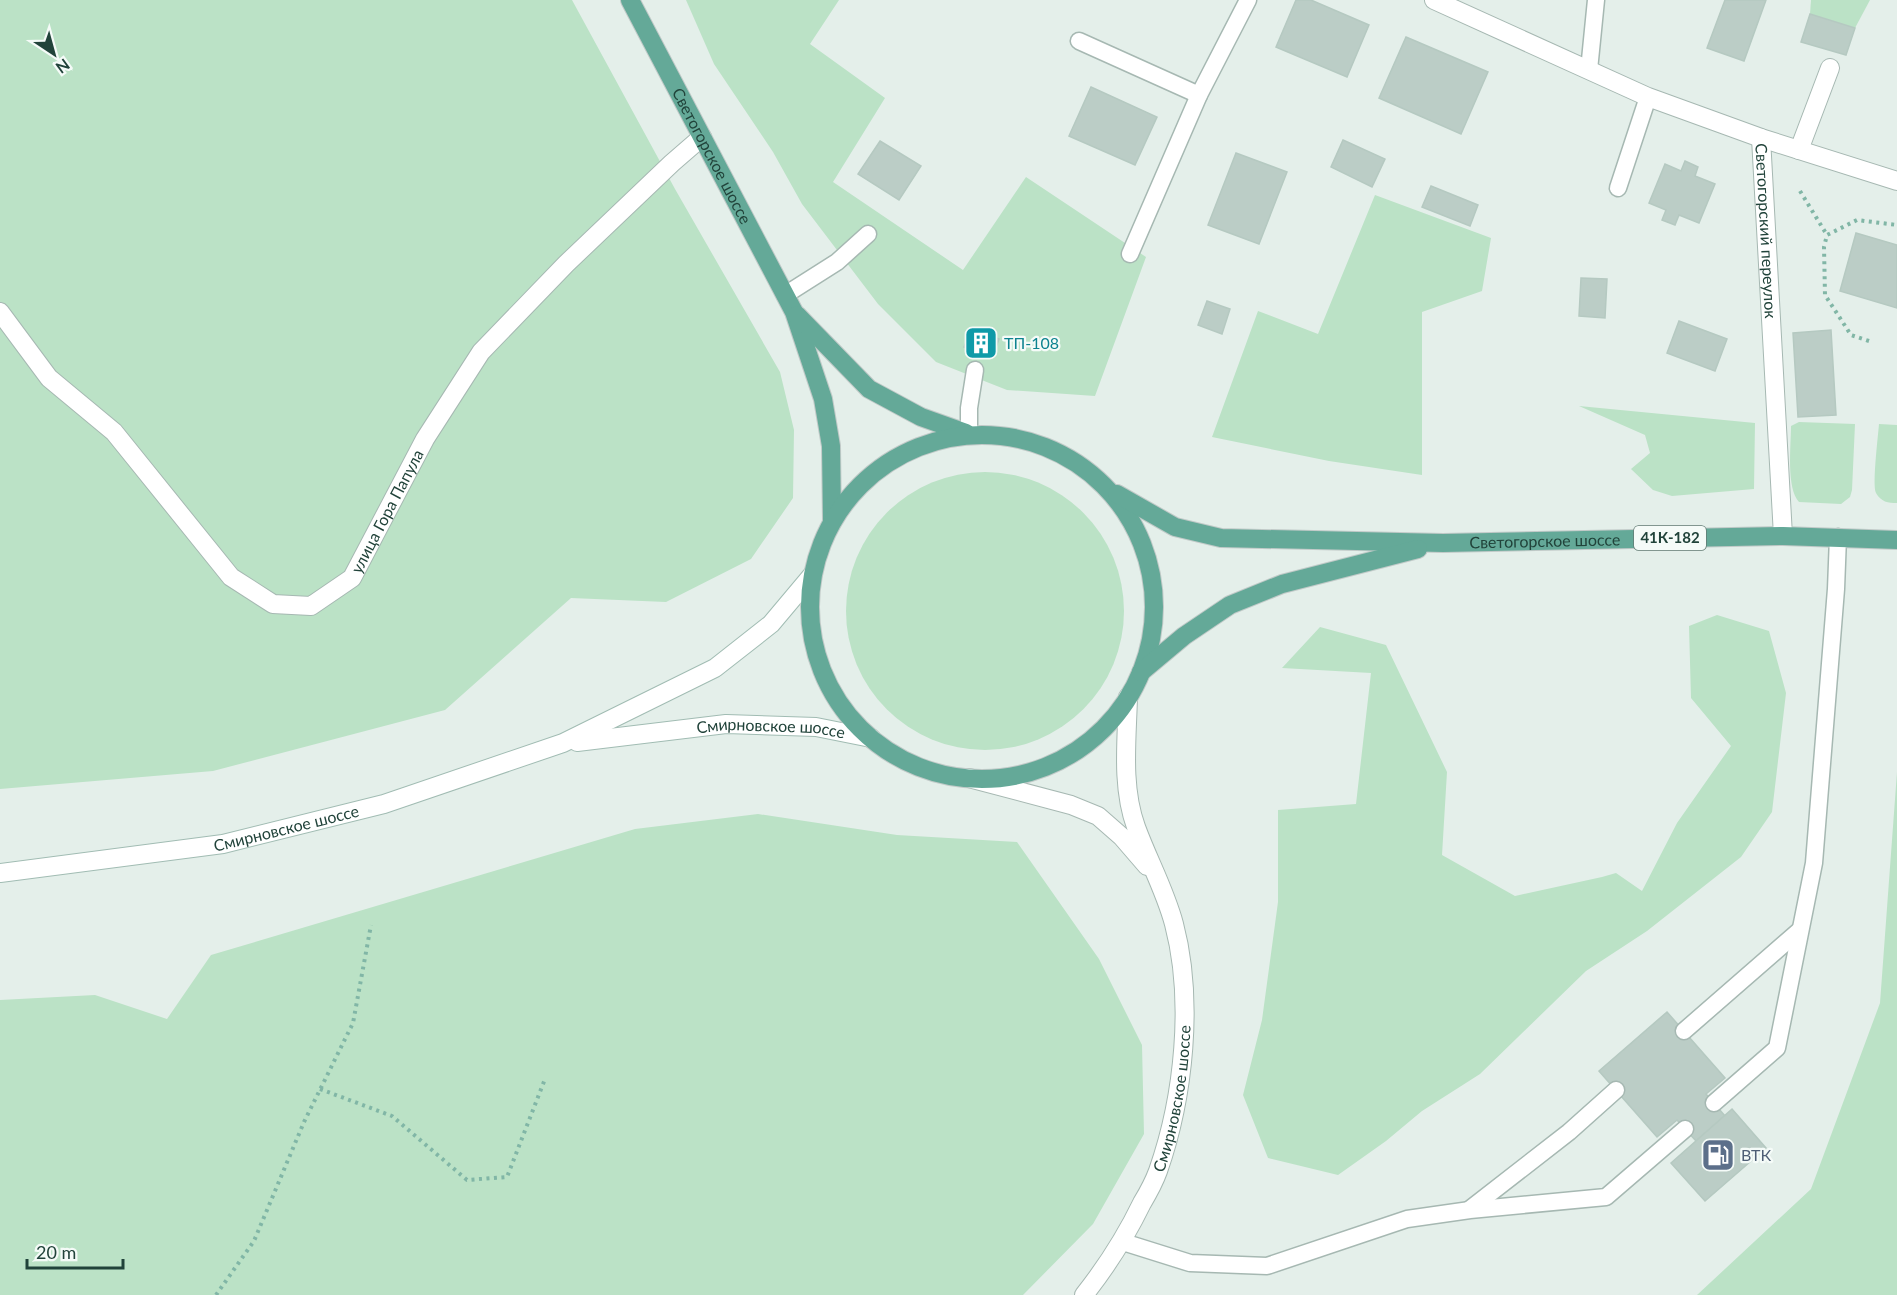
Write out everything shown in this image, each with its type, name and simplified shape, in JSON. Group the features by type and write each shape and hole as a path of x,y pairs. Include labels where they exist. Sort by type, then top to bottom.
{"main road":[{"name":"Светогорское шоссе","path":"630,0 794,312 823,399 831,446 832,522"},
{"name":"Светогорское шоссе","path":"794,312 869,389 921,417 969,435"},
{"path":"969,435 1004,436 1033,442 1069,459 1086,470 1108,490 1127,513 1150,568 1154,595 1153,621 1149,647 1128,697 1094,737 1072,753 1022,774 996,778 969,778 942,774 917,766 893,754 871,738 850,717 838,700 820,664 811,624 810,604 813,574 832,522 848,499 867,479 889,462 915,448 940,439 969,435"},
{"name":"Светогорское шоссе","path":"1108,490 1175,526 1221,538 1443,543 1783,536 1897,540"},
{"name":"Светогорское шоссе","path":"1140,673 1184,636 1230,605 1282,584 1443,543"}],"street":[{"name":"Светогорский переулок","path":"1434,0 1648,97 1761,138 1783,536"},
{"path":"1799,150 1830,68"},
{"name":"улица Гора Папула","path":"0,312 49,378 114,432 231,577 273,604 311,606 352,578 424,439 480,352 566,264 702,137"},
{"path":"1761,138 1897,181"},
{"name":"Смирновское шоссе","path":"0,873 223,844 384,804 563,743 715,668 771,624 813,574"},
{"name":"Смирновское шоссе","path":"1084,1295 1123,1242 1158,1172 1177,1102 1184,1028 1182,974 1175,926 1161,883 1136,826 1127,780 1128,697"},
{"name":"Смирновское шоссе","path":"563,743 726,724 816,727 871,738"},
{"name":"Смирновское шоссе","path":"969,778 1071,805 1098,816 1122,837 1161,883"}],"lane":[{"path":"1130,254 1199,95 1248,0"},
{"path":"1589,70 1596,0"},
{"path":"1079,41 1199,95"},
{"path":"1618,188 1648,97"},
{"path":"785,295 837,262 868,234"},
{"path":"969,435 969,408 975,370"},
{"path":"1714,1103 1777,1048 1814,863 1836,589 1838,537"},
{"path":"1684,1031 1800,930"},
{"path":"1470,1210 1569,1132 1616,1090"},
{"path":"1123,1242 1190,1263 1267,1266 1407,1219 1470,1210 1606,1197 1685,1129"}],"path":[{"path":"1800,191 1827,235 1824,247 1825,295 1851,335 1869,341"},
{"path":"1827,235 1857,220 1897,225"},
{"path":"216,1295 254,1241 304,1122 353,1023 371,925"},
{"path":"320,1089 392,1116 467,1180 507,1177 545,1079"}],"green space":[{"path":"0,0 572,0 675,189 780,372 794,430 793,498 751,559 666,602 571,598 445,710 213,771 0,789"},
{"path":"686,0 839,0 810,44 885,98 833,182 963,270 1026,177 1146,257 1095,396 1007,390 936,362 878,304 802,204 773,152 714,64"},
{"path":"1811,0 1870,0 1855,28 1810,14"},
{"path":"1375,195 1491,238 1482,291 1422,312 1422,475 1329,461 1212,437 1258,311 1318,334"},
{"path":"1579,406 1755,423 1754,489 1672,496 1653,490 1631,469 1650,453 1645,435"},
{"path":"1799,422 1855,424 1852,490 1850,497 1841,504 1799,502 1795,495 1790,466 1791,426"},
{"path":"1879,424 1897,425 1897,503 1885,501 1876,493 1875,471"},
{"path":"985,472 1012,475 1038,483 1062,496 1083,513 1100,534 1113,558 1121,584 1124,611 1121,638 1113,664 1100,688 1083,709 1062,726 1038,739 1012,747 985,750 958,747 932,739 908,726 887,709 870,688 857,664 849,638 846,611 849,584 857,558 870,534 887,513 908,496 932,483 958,475"},
{"path":"1717,615 1769,631 1786,693 1772,812 1741,857 1647,931 1586,971 1480,1074 1422,1111 1386,1141 1338,1175 1268,1158 1243,1095 1262,1020 1278,902 1278,810 1356,804 1371,673 1282,668 1320,627 1386,645 1447,772 1442,855 1515,896 1616,873 1642,891 1677,823 1731,746 1691,698 1689,626"},
{"path":"1897,772 1897,1295 1697,1295 1811,1189 1880,1003"},
{"path":"758,814 897,835 1017,842 1099,959 1142,1045 1144,1134 1093,1224 1023,1295 0,1295 0,1000 95,995 167,1019 211,955 635,829"}],"building":[{"path":"1296,0 1311,0 1369,25 1347,77 1276,47"},
{"path":"1725,0 1766,0 1744,61 1707,48"},
{"path":"1810,14 1855,28 1846,55 1801,42"},
{"path":"1406,37 1488,72 1461,134 1379,98"},
{"path":"1091,87 1157,117 1135,165 1069,136"},
{"path":"1343,140 1385,159 1372,187 1331,167"},
{"path":"880,141 921,166 899,200 858,174"},
{"path":"1236,153 1287,172 1259,244 1208,225"},
{"path":"1685,161 1698,167 1695,176 1715,184 1699,223 1679,215 1675,225 1662,220 1666,210 1649,203 1665,164 1681,171"},
{"path":"1431,186 1478,205 1470,226 1422,207"},
{"path":"1856,233 1897,245 1897,308 1840,291"},
{"path":"1581,278 1607,279 1605,318 1579,316"},
{"path":"1207,301 1230,309 1222,334 1198,325"},
{"path":"1679,321 1727,339 1715,371 1667,353"},
{"name":"ТП-108","path":"971,329 999,339 992,358 964,347"},
{"path":"1831,330 1836,415 1798,417 1793,333"},
{"path":"1667,1012 1725,1078 1706,1094 1725,1116 1696,1141 1677,1120 1657,1137 1599,1071"},
{"name":"ВТК","path":"1732,1109 1766,1148 1705,1201 1671,1163"}],"place":[{"name":"ТП-108","path":"981,343"},
{"name":"ВТК","path":"1718,1155"}]}
